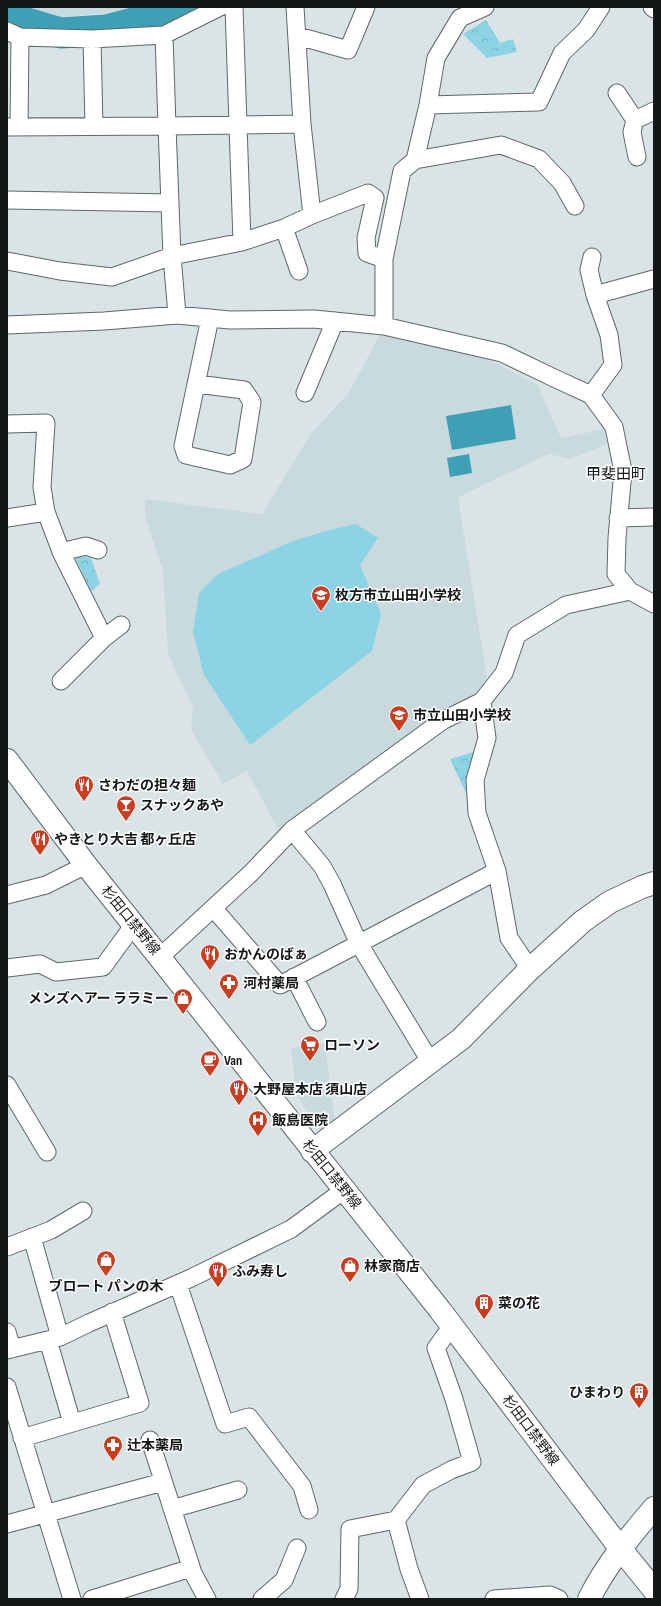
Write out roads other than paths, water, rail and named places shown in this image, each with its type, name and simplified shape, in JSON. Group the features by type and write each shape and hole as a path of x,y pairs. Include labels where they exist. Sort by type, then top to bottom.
{"main road":[{"name":"杉田口禁野線","path":"7,760 86,865 452,1326 620,1548 654,1590"},
{"path":"312,1150 461,1039 530,969 583,921 610,902 642,887 654,884"},
{"path":"589,1599 620,1548 654,1508"}],"street":[{"path":"220,7 164,35 92,39 14,34 13,127 302,124"},
{"path":"234,7 242,242"},
{"path":"296,7 302,124 312,215"},
{"path":"298,36 348,50 366,7"},
{"path":"414,160 428,105 436,58 460,18 485,7"},
{"path":"428,105 539,102 562,53 586,30 601,7"},
{"path":"164,35 172,256 177,315"},
{"path":"92,39 94,126"},
{"path":"617,92 635,120 632,132 637,157"},
{"path":"635,120 654,111"},
{"path":"384,326 384,259 402,171 414,160 501,145 539,159 562,184 576,206"},
{"path":"7,261 60,271 112,277 172,256 242,242 284,228 312,215 368,193 374,198 366,238 367,253 384,259"},
{"path":"7,200 170,203"},
{"path":"284,228 299,271"},
{"path":"591,395 613,365 609,336 595,295 589,270 592,257"},
{"path":"595,295 654,280"},
{"path":"7,325 104,321 177,315 230,320 314,318 384,326 502,353 591,395 614,427 623,471 618,518 616,574 630,591 654,604"},
{"path":"197,384 244,390 252,402 243,459 230,465 186,455 183,446 210,318"},
{"path":"305,394 335,321"},
{"path":"7,424 46,423 42,487 46,512 60,552 104,638"},
{"path":"7,518 46,512"},
{"path":"618,518 654,516"},
{"path":"60,552 86,546 98,550"},
{"path":"160,957 259,865 292,830 442,721 482,701 504,673 517,635 566,605 630,591"},
{"path":"61,681 104,638 121,625"},
{"path":"482,701 487,738 475,780 477,813 497,871 509,938 530,969"},
{"path":"292,830 325,872 332,884 358,944 430,1061"},
{"path":"7,896 46,885 86,865"},
{"path":"214,908 280,985 497,871"},
{"path":"7,968 40,964 56,972 103,967 130,930 137,928"},
{"path":"294,977 317,1022"},
{"path":"7,1085 46,1152"},
{"path":"7,1332 9,1350 54,1339 178,1284 291,1229 344,1190"},
{"path":"7,1247 51,1230 83,1211"},
{"path":"32,1237 72,1423"},
{"path":"178,1284 225,1424 249,1417 302,1486 309,1510"},
{"path":"22,1438 140,1403 112,1312"},
{"path":"344,1599 349,1589 350,1529 396,1520 423,1485 451,1470 472,1462 454,1399 436,1348 452,1326"},
{"path":"7,1387 72,1599"},
{"path":"150,1440 191,1568 207,1599"},
{"path":"7,1524 163,1482"},
{"path":"172,1510 238,1490"},
{"path":"396,1520 409,1569 420,1599"},
{"path":"262,1599 284,1580 297,1548"},
{"path":"92,1599 191,1568"},
{"path":"494,1599 550,1595 559,1599"}],"waterway":[{"path":"7,17 61,33 106,30 161,16 182,13 198,7"}],"place":[{"name":"枚方市立山田小学校","path":"321,612"},
{"name":"市立山田小学校","path":"399,732"},
{"name":"さわだの担々麺","path":"84,802"},
{"name":"スナックあや","path":"126,822"},
{"name":"やきとり大吉 都ヶ丘店","path":"40,856"},
{"name":"おかんのばぁ","path":"210,971"},
{"name":"河村薬局","path":"229,1000"},
{"name":"メンズヘアー ララミー","path":"183,1015"},
{"name":"ローソン","path":"310,1062"},
{"name":"Van","path":"210,1077"},
{"name":"大野屋本店 須山店","path":"239,1106"},
{"name":"飯島医院","path":"258,1137"},
{"name":"ブロート パンの木","path":"106,1277"},
{"name":"林家商店","path":"350,1283"},
{"name":"ふみ寿し","path":"218,1288"},
{"name":"菜の花","path":"484,1320"},
{"name":"ひまわり","path":"639,1409"},
{"name":"辻本薬局","path":"113,1462"}],"district":[{"name":"甲斐田町","path":"616,474"}]}
